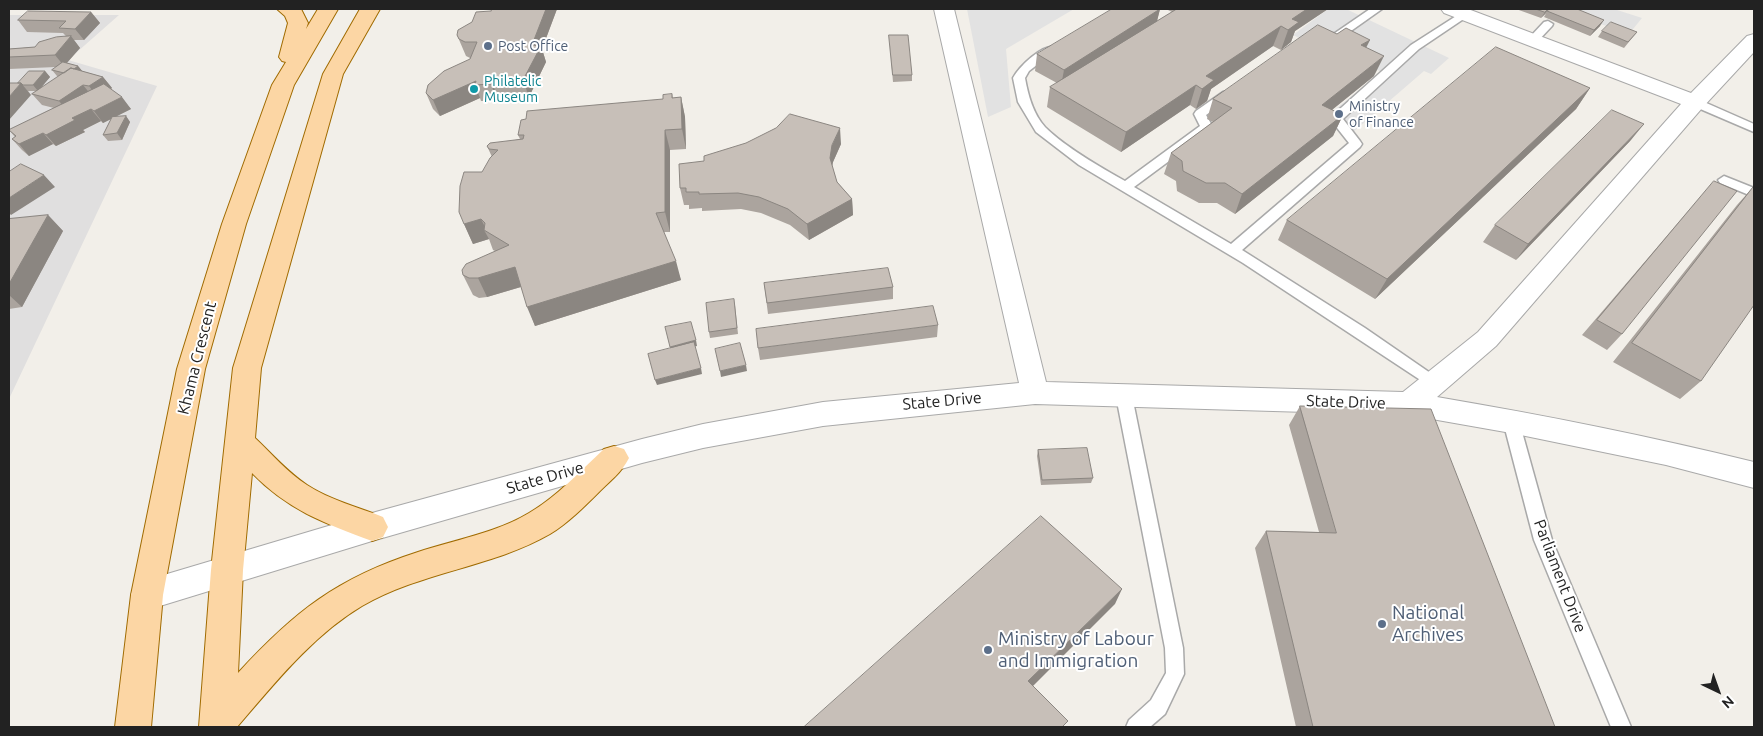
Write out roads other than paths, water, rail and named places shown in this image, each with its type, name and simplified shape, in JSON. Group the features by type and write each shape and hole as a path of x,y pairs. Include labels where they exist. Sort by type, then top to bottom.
{"main road":[{"path":"283,85 285,65 298,23 294,14 287,9"},
{"name":"Khama Crescent","path":"133,727 147,595 191,369 234,224 283,85 328,9"},
{"path":"217,725 227,570 247,368 333,74 370,9"},
{"path":"239,441 277,479 299,495 319,506 372,527"},
{"path":"217,725 286,646 318,619 350,596 395,573 528,529 554,514 614,458"}],"street":[{"path":"944,9 1035,392"},
{"path":"1457,11 1695,102"},
{"path":"1409,404 1487,339 1695,102 1754,40"},
{"name":"State Drive","path":"147,595 372,527 614,458 703,436 823,414 1035,392 1409,404 1511,421 1666,452 1754,475"}],"lane":[{"path":"1320,35 1337,36 1377,9"},
{"path":"1232,251 1356,144 1336,119 1457,11"},
{"path":"1533,40 1548,24"},
{"path":"1065,42 1024,69 1019,78 1024,102 1040,129 1083,162 1232,251 1360,332 1434,383"},
{"path":"1125,187 1207,127 1200,114 1240,86"},
{"path":"1695,102 1754,128"},
{"path":"1724,180 1754,193"},
{"path":"1124,396 1174,648 1175,674 1158,707 1136,727"},
{"name":"Parliament Drive","path":"1511,421 1543,540 1621,727"}],"place":[{"name":"Post Office","path":"488,46"},
{"name":"Philatelic Museum","path":"474,89"},
{"name":"Ministry of Finance","path":"1339,114"},
{"name":"National Archives","path":"1382,624"},
{"name":"Ministry of Labour and Immigration","path":"988,650"}]}
